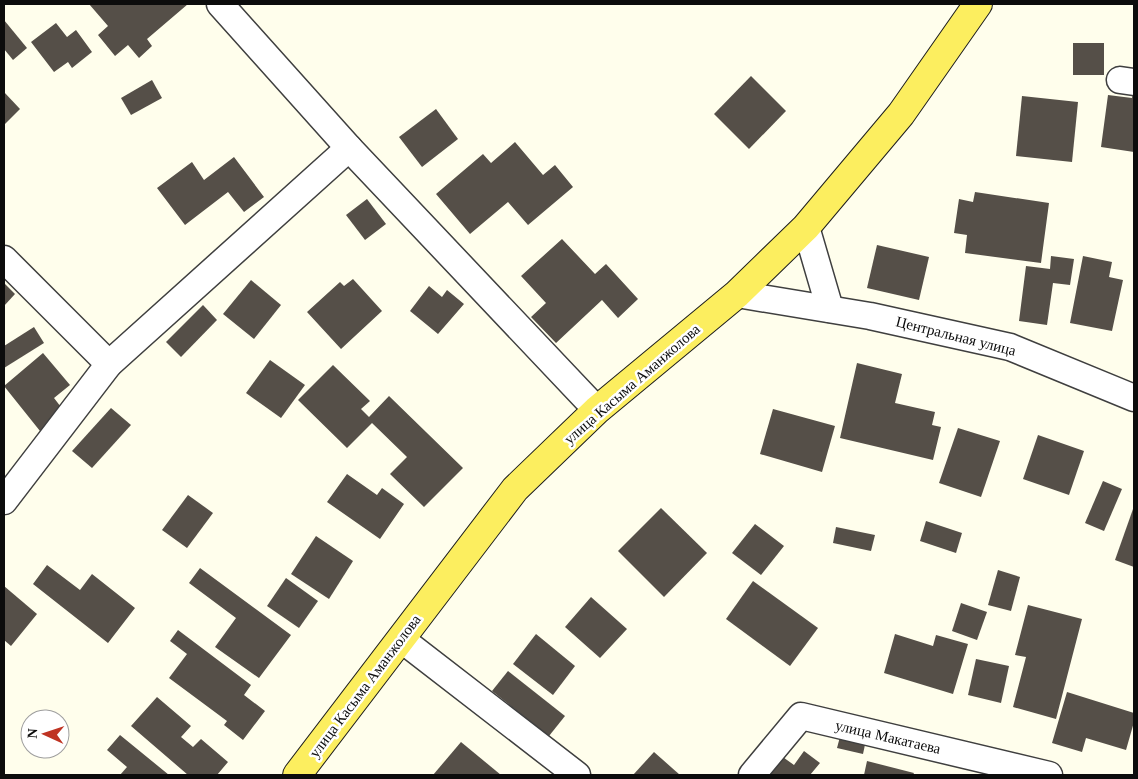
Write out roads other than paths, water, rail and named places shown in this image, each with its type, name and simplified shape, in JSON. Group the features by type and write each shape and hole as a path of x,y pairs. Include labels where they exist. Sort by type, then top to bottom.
{"main road":[{"name":"улица Касыма Аманжолова","path":"297,775 515,489 597,410 737,294 806,228 901,114 978,4"}],"street":[{"path":"220,4 349,148 597,410"},
{"path":"4,501 109,364 349,148"},
{"path":"806,228 830,309"},
{"path":"4,259 109,364"},
{"name":"Центральная улица","path":"737,294 870,316 1010,347 1134,398"},
{"path":"401,639 577,775"},
{"name":"улица Макатаева","path":"752,775 802,716 1049,775"}]}
